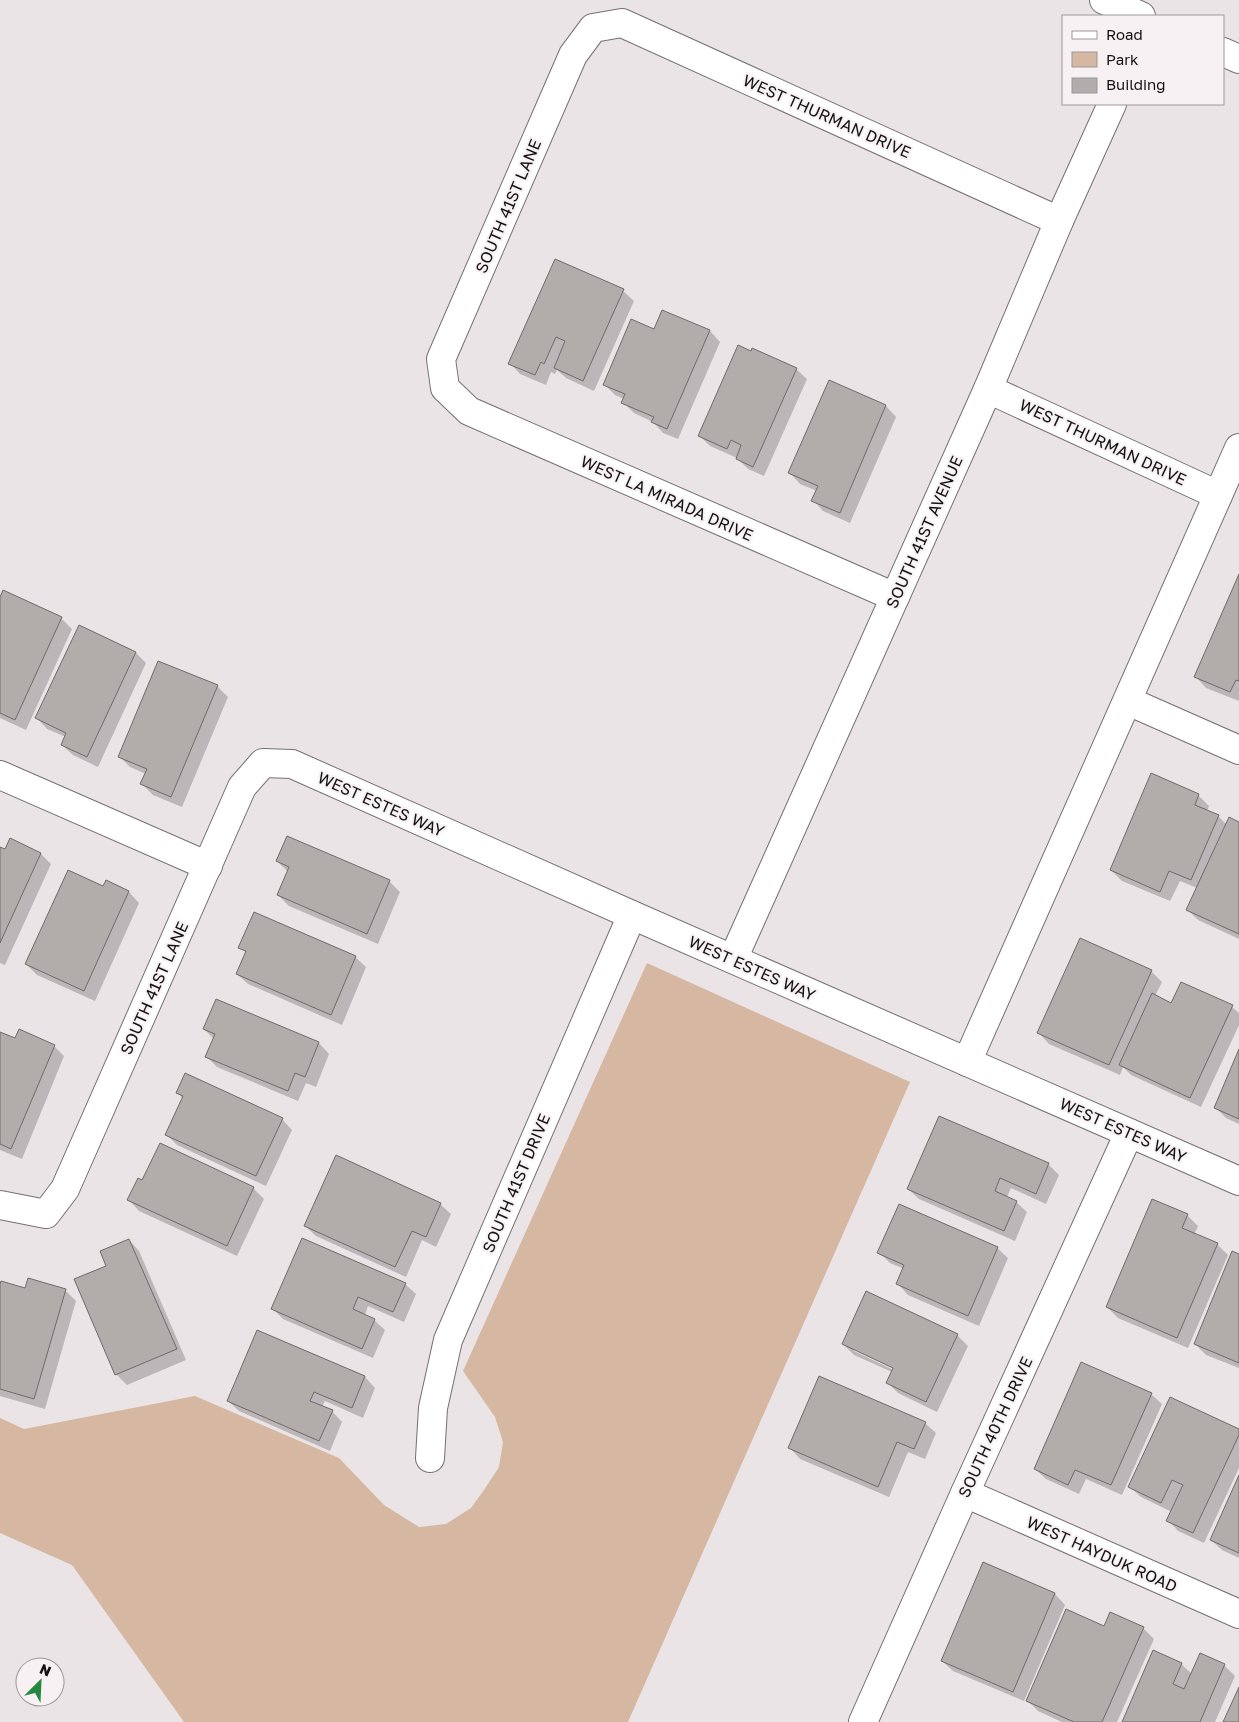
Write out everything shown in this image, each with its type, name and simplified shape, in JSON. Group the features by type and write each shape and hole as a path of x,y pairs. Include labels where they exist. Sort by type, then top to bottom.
{"street":[{"path":"1104,0 1139,15"},
{"name":"WEST THURMAN DRIVE","path":"593,28 622,23 1059,221"},
{"name":"SOUTH 41ST LANE","path":"446,388 441,359 573,55 593,28"},
{"path":"1224,52 1239,59"},
{"name":"SOUTH 41ST AVENUE","path":"733,959 896,597 988,389 1059,221 1112,105"},
{"name":"WEST LA MIRADA DRIVE","path":"446,388 469,411 896,597"},
{"name":"WEST THURMAN DRIVE","path":"988,389 1218,495"},
{"path":"967,1062 1239,448"},
{"path":"1128,701 1239,750"},
{"name":"SOUTH 41ST LANE","path":"0,1205 46,1214 65,1190 242,787 263,763"},
{"name":"WEST ESTES WAY","path":"263,763 292,764 1239,1181"},
{"path":"0,775 208,866"},
{"name":"SOUTH 41ST DRIVE","path":"430,1458 433,1408 448,1340 632,915"},
{"name":"SOUTH 40TH DRIVE","path":"863,1722 1129,1133"},
{"name":"WEST HAYDUK ROAD","path":"965,1493 1239,1614"}],"green space":[{"path":"647,963 910,1082 628,1722 184,1722 72,1565 0,1533 0,1418 24,1429 195,1396 339,1458 384,1505 419,1527 446,1524 471,1508 499,1467 503,1442 495,1417 463,1371"}],"building":[{"path":"555,259 624,289 583,381 554,368 565,341 556,337 544,364 541,362 535,375 508,364"},
{"path":"662,310 710,330 667,429 651,422 654,417 621,403 625,394 603,385 631,319 654,329"},
{"path":"738,345 751,351 752,348 797,368 753,467 736,459 741,445 731,440 727,449 698,436"},
{"path":"829,380 886,405 840,513 811,501 818,486 788,473"},
{"path":"1239,574 1239,681 1236,680 1230,692 1194,677"},
{"path":"3,590 62,617 15,720 0,713 0,597"},
{"path":"79,625 136,652 87,757 61,745 66,733 35,718"},
{"path":"158,661 218,685 171,797 140,784 147,769 118,757"},
{"path":"1151,773 1199,794 1195,805 1219,815 1191,880 1169,871 1160,892 1110,870"},
{"path":"1229,817 1239,822 1239,934 1186,910"},
{"path":"287,836 390,880 367,934 277,895 289,867 276,861"},
{"path":"10,838 41,853 0,943 0,847 5,849"},
{"path":"68,870 103,886 106,880 129,891 84,991 25,964"},
{"path":"254,912 356,956 331,1015 236,974 246,951 238,948"},
{"path":"1080,938 1152,970 1109,1065 1037,1033"},
{"path":"1181,982 1233,1005 1190,1098 1119,1065 1152,993 1171,1003"},
{"path":"216,999 319,1042 305,1077 295,1073 288,1091 205,1057 215,1034 203,1029"},
{"path":"19,1029 55,1045 11,1149 0,1144 0,1032 15,1038"},
{"path":"1239,1049 1239,1119 1214,1108"},
{"path":"185,1073 283,1118 256,1176 165,1135 183,1096 176,1093"},
{"path":"939,1116 1049,1163 1036,1194 1000,1178 995,1191 1017,1201 1004,1231 907,1189"},
{"path":"160,1143 254,1187 227,1246 127,1200 138,1178 142,1180"},
{"path":"336,1155 441,1203 426,1237 412,1231 395,1267 304,1226"},
{"path":"1152,1199 1188,1214 1182,1228 1218,1243 1177,1338 1106,1307"},
{"path":"899,1204 998,1247 968,1316 896,1284 904,1265 877,1253"},
{"path":"302,1238 406,1283 393,1312 358,1297 353,1309 375,1319 362,1349 271,1309"},
{"path":"129,1239 177,1349 115,1375 74,1279 106,1266 100,1251"},
{"path":"1232,1251 1239,1254 1239,1363 1194,1344"},
{"path":"28,1278 66,1289 34,1399 0,1389 0,1284 1,1281 25,1288"},
{"path":"866,1291 958,1334 926,1402 886,1383 893,1368 842,1344"},
{"path":"257,1330 365,1376 352,1408 314,1392 310,1401 333,1410 319,1441 227,1401"},
{"path":"1081,1362 1152,1393 1111,1485 1075,1470 1068,1485 1034,1469"},
{"path":"819,1376 926,1422 914,1449 897,1442 878,1487 788,1448"},
{"path":"1170,1397 1239,1429 1239,1435 1193,1533 1166,1521 1183,1485 1172,1480 1161,1503 1128,1487"},
{"path":"1239,1475 1239,1553 1210,1540"},
{"path":"983,1562 1055,1593 1013,1692 941,1661"},
{"path":"1066,1609 1104,1626 1110,1612 1144,1627 1102,1722 1074,1722 1026,1701"},
{"path":"1153,1650 1182,1663 1173,1684 1184,1689 1200,1653 1225,1664 1200,1722 1122,1722"},
{"path":"1239,1687 1239,1722 1223,1722"}]}
